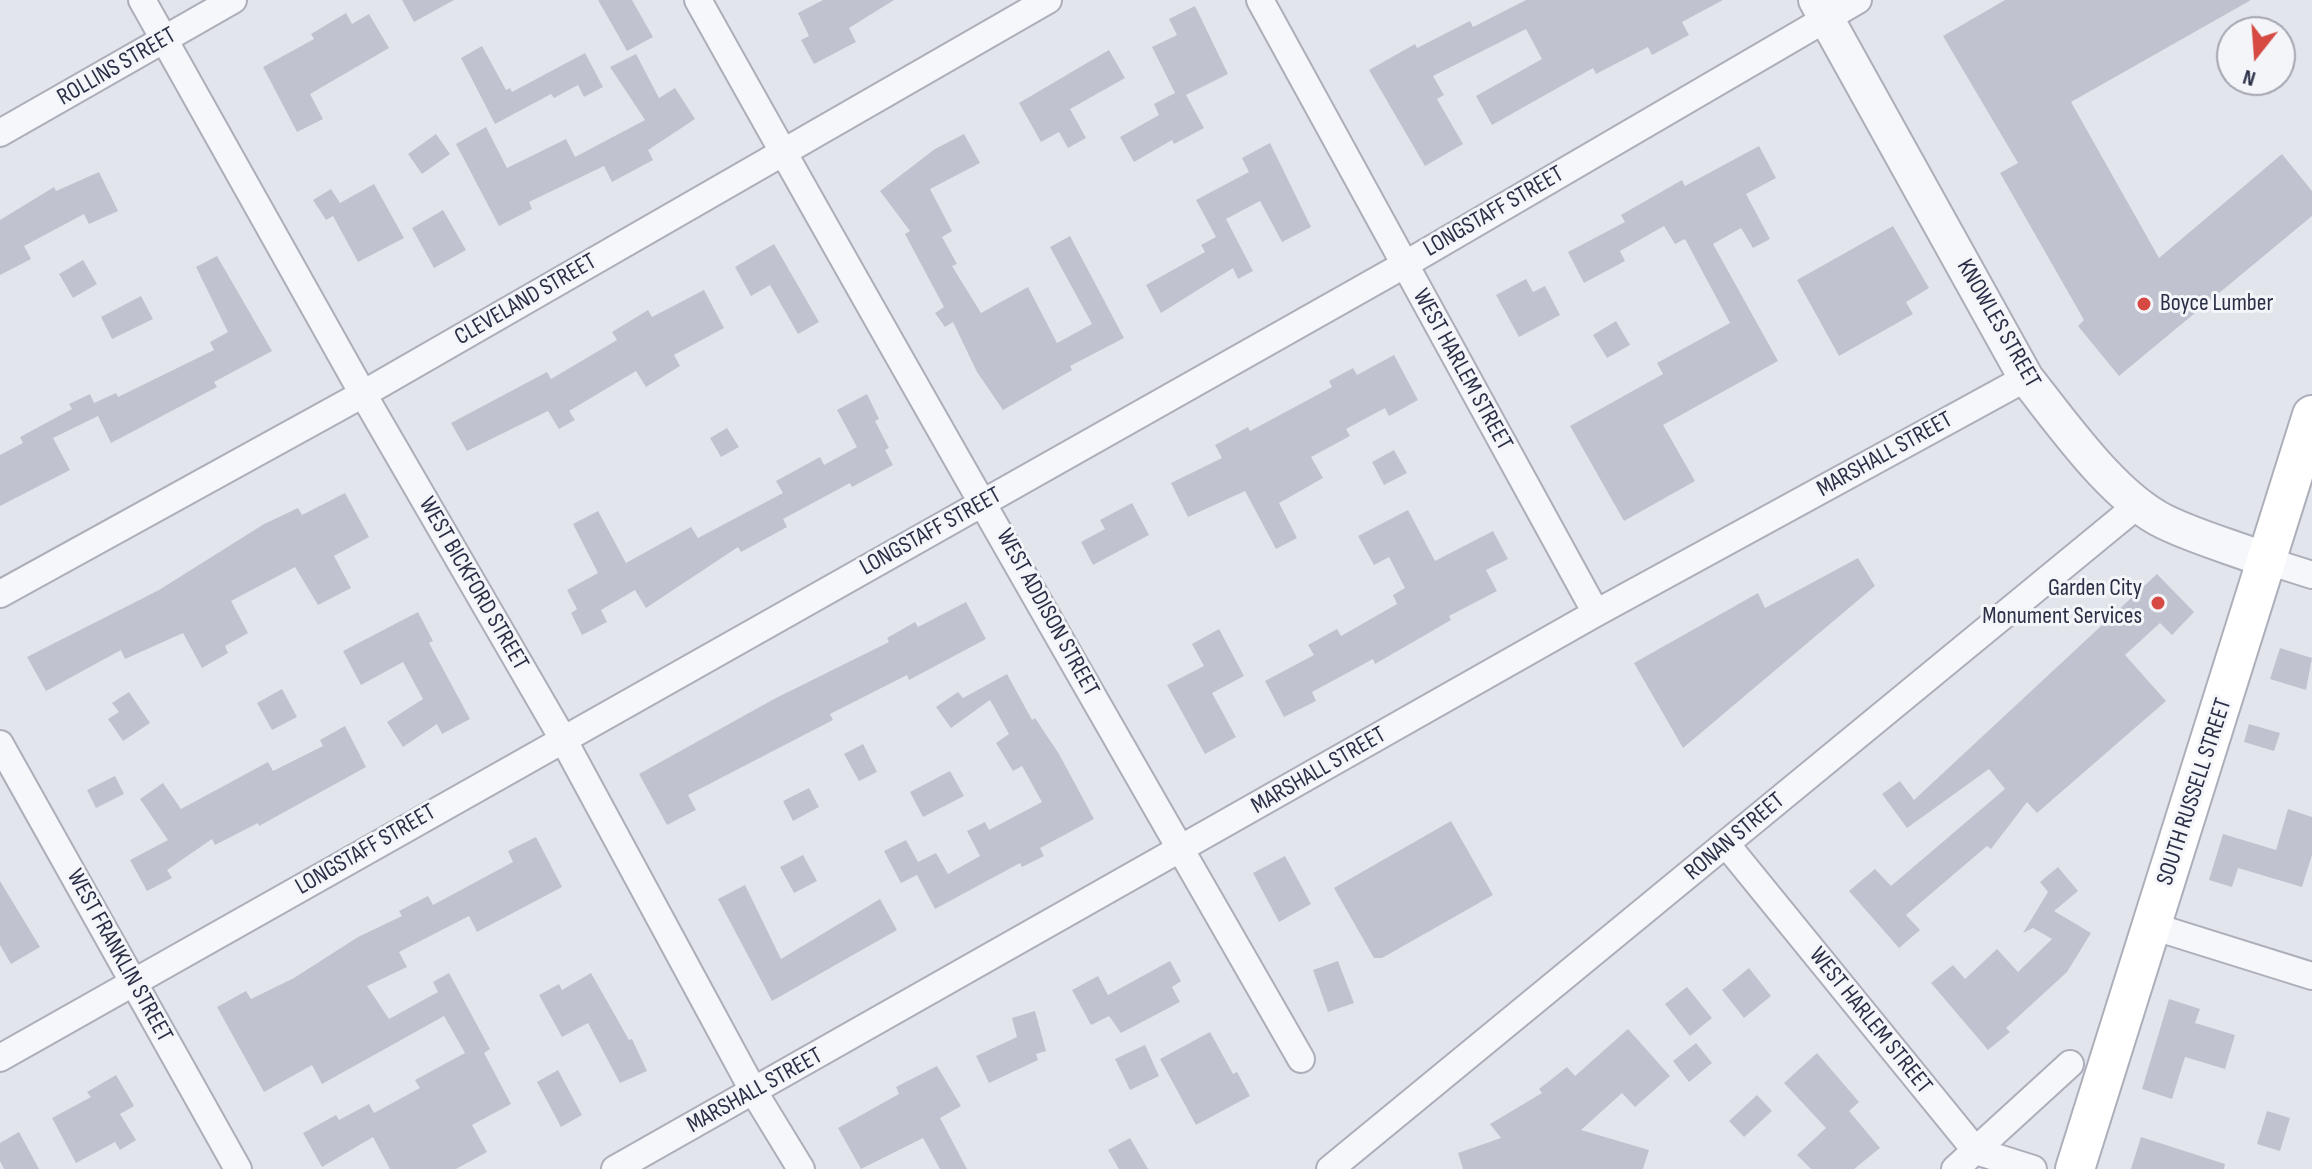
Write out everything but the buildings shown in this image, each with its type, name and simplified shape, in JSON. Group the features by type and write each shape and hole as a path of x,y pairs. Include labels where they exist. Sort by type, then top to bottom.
{"main road":[{"name":"SOUTH RUSSELL STREET","path":"2075,1169 2312,415"}],"street":[{"name":"WEST BICKFORD STREET","path":"142,0 363,394 563,739 754,1092 801,1169"},
{"name":"ROLLINS STREET","path":"0,133 233,0"},
{"name":"WEST ADDISON STREET","path":"698,0 885,334 985,502 1077,671 1183,849 1301,1059"},
{"name":"CLEVELAND STREET","path":"0,594 363,394 1048,0"},
{"name":"WEST HARLEM STREET","path":"1260,0 1596,613"},
{"name":"LONGSTAFF STREET","path":"0,1058 1404,265 1821,8 1858,0"},
{"name":"KNOWLES STREET","path":"1821,8 2026,378 2101,467 2139,504 2164,521 2268,561"},
{"name":"MARSHALL STREET","path":"615,1169 1596,613 2026,378"},
{"name":"RONAN STREET","path":"1348,1163 1726,844 2139,504"},
{"path":"2268,561 2312,575"},
{"name":"WEST FRANKLIN STREET","path":"0,744 238,1169"},
{"name":"WEST HARLEM STREET","path":"1726,844 1976,1151"},
{"path":"2152,926 2312,976"},
{"path":"1955,1169 2070,1064"},
{"path":"1976,1151 2033,1169"}],"place":[{"name":"Boyce Lumber","path":"2144,304"},
{"name":"Garden City Monument Services","path":"2158,603"}]}
